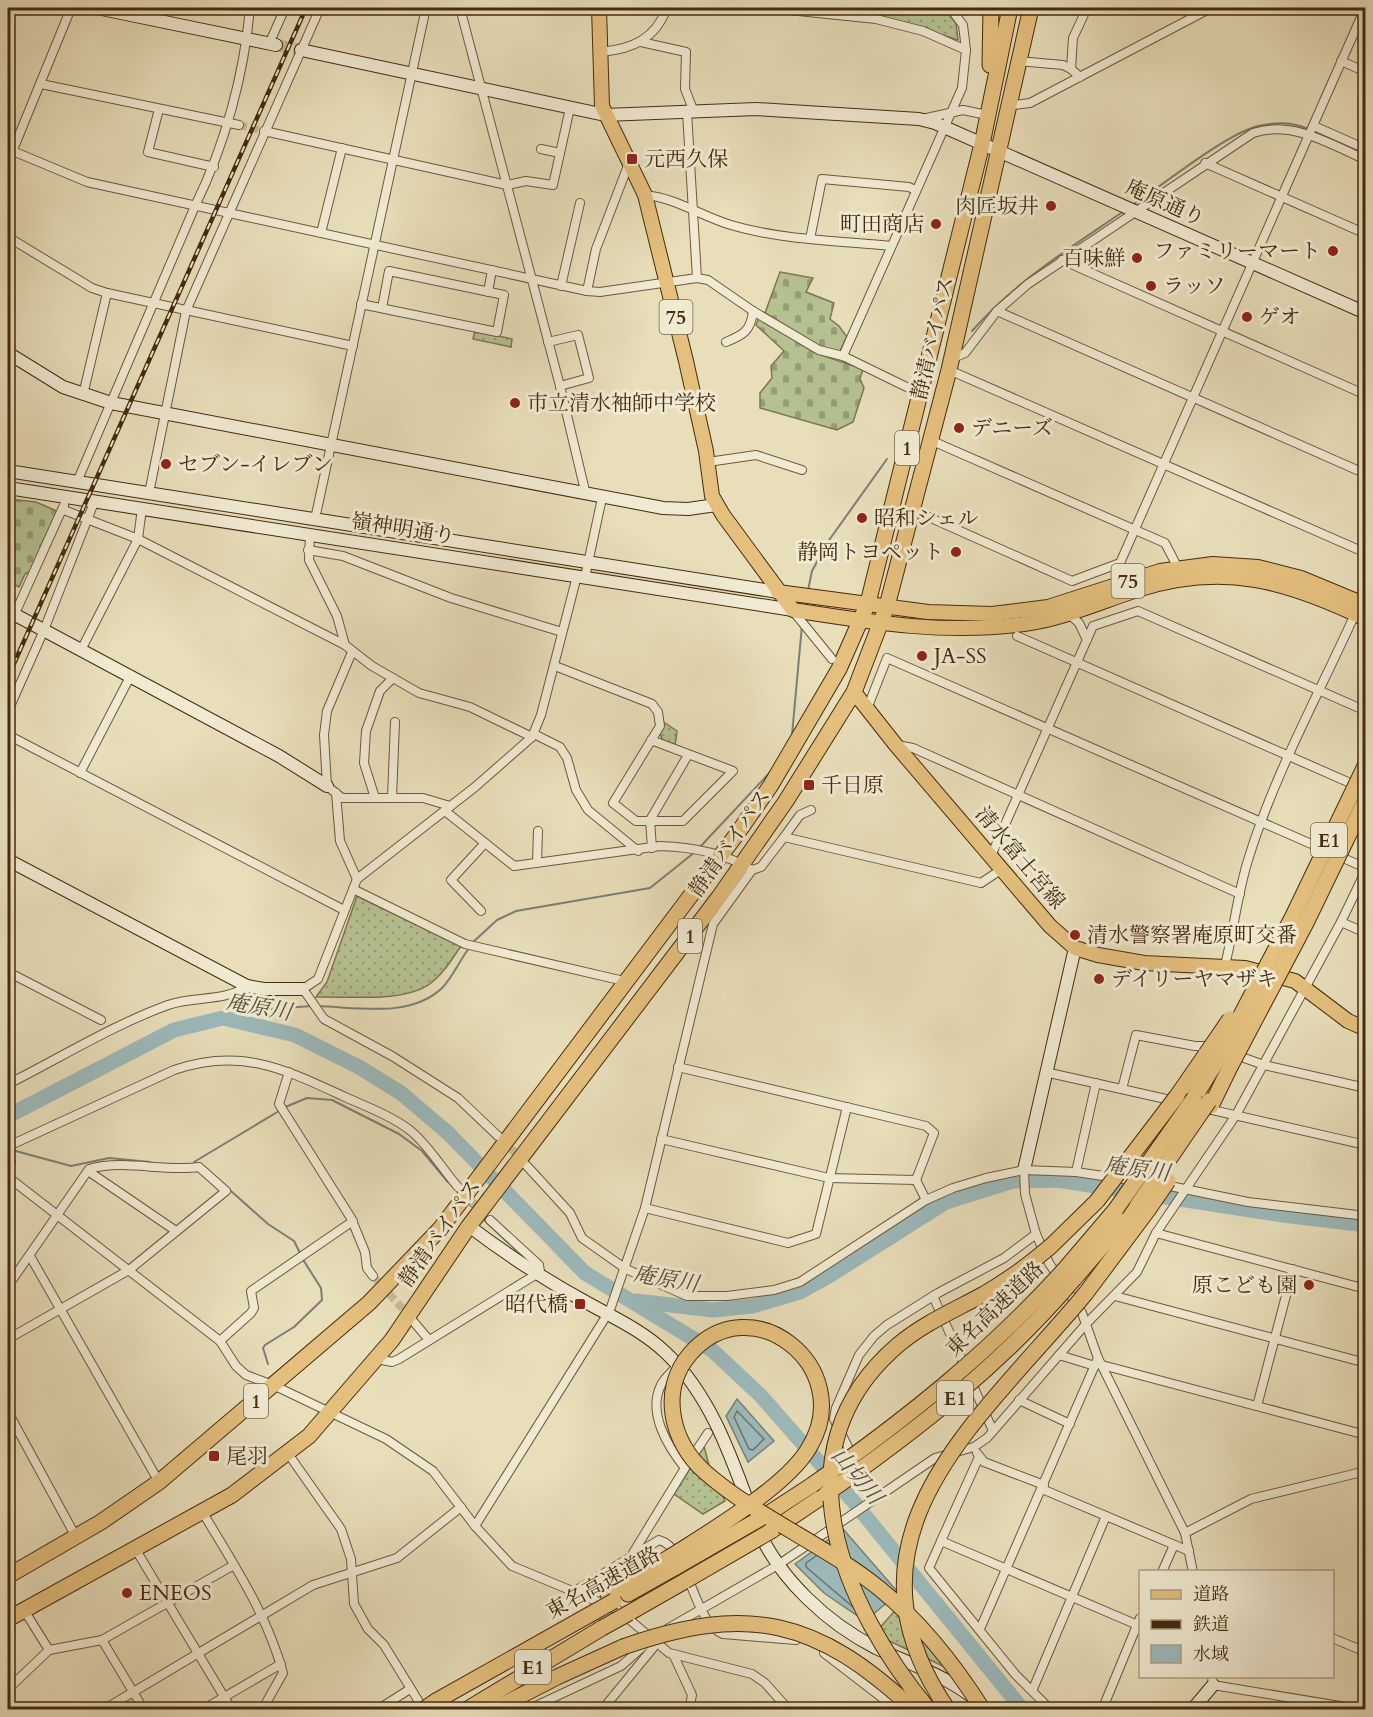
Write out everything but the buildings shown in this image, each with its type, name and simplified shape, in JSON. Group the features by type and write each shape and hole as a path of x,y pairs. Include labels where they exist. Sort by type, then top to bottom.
{"highway":[{"path":"988,111 991,8"},
{"name":"静清バイパス","path":"8,1576 76,1537 159,1482 396,1277 440,1229 465,1187 497,1154 624,981 722,856 791,750 839,669 867,603 982,144 1010,8"},
{"name":"静清バイパス","path":"8,1619 203,1512 252,1482 289,1455 332,1413 377,1359 486,1202 747,868 854,692 886,606 950,364 1031,8"},
{"path":"1019,61 1039,8"},
{"name":"東名高速道路","path":"1069,1275 1142,1208 1205,1102 1218,1060 1275,951 1365,764"},
{"name":"東名高速道路","path":"1218,1060 1306,923 1365,799"},
{"path":"929,1710 880,1640 845,1570 831,1514 830,1477 834,1449 853,1399 869,1374 913,1333 1005,1281 1051,1246 1097,1201 1177,1096 1218,1060"},
{"name":"東名高速道路","path":"428,1707 673,1562 816,1491 942,1410 1022,1336 1116,1209 1205,1102"},
{"path":"948,1710 932,1685 914,1649 906,1615 905,1560 916,1516 945,1460 1086,1293 1142,1208"},
{"path":"673,1562 688,1545 731,1516 748,1504 757,1498 767,1491 795,1466 813,1441 818,1431 822,1404 819,1386 809,1361 786,1339 769,1332 738,1329 724,1332 696,1346 679,1369 674,1383 672,1416 682,1442 704,1472 737,1496 747,1502 757,1508 797,1532 847,1565 905,1611 946,1656 983,1710"},
{"name":"東名高速道路","path":"466,1710 602,1628 771,1531 816,1491"},
{"path":"493,1710 623,1647 697,1626 735,1623 771,1626 807,1635 845,1654 888,1685 914,1710"}],"main road":[{"name":"75","path":"599,8 602,106 645,195 668,281 716,505 793,610 880,624 969,629 1028,624 1069,614 1139,589 1173,580 1208,575 1247,578 1280,585 1361,610"},
{"name":"75","path":"778,592 963,614 1048,607 1178,568 1213,564 1258,567 1328,587 1361,610"},
{"name":"清水富士宮線","path":"854,692 894,744 1050,926 1075,948 1098,955 1144,963 1224,969 1245,968 1295,981 1348,1021 1365,1029"}],"street":[{"path":"8,162 10,150 41,84 70,8"},
{"path":"97,8 272,45 285,8"},
{"path":"77,482 195,206 214,167 247,38 250,8"},
{"path":"148,493 186,311 320,8"},
{"path":"315,519 426,8"},
{"path":"460,8 560,386 586,495"},
{"path":"601,52 626,50 641,42 661,22 667,8"},
{"path":"769,8 876,20 923,31 966,50"},
{"path":"843,356 962,88 966,50 963,25 950,8"},
{"path":"1071,69 1073,38 1087,8"},
{"path":"1007,106 1030,103 1211,8"},
{"path":"913,510 1072,581 1120,563 1365,8"},
{"path":"641,42 686,52 685,89 691,112 692,209 697,278"},
{"name":"庵原通り","path":"301,50 605,115 756,109 919,120 946,128 997,150 1365,313"},
{"path":"1019,61 1064,65 1080,76"},
{"path":"1341,62 1365,72"},
{"path":"41,84 239,126"},
{"path":"264,131 507,185 526,181 554,185 570,108"},
{"path":"159,109 148,152 214,167"},
{"path":"919,120 953,111 988,111"},
{"path":"1365,149 1311,131 1261,130 1241,139 1130,208 1028,284 997,311 965,353 950,364 1163,463 1365,553"},
{"path":"1311,131 1365,160"},
{"path":"321,233 342,148"},
{"path":"541,149 560,153"},
{"path":"10,150 87,182 587,291 697,278 708,280 753,311 819,350 843,356 921,394"},
{"path":"587,291 596,249 629,163"},
{"path":"1205,163 1365,234"},
{"path":"810,239 822,179 915,190"},
{"path":"645,195 667,197 732,225 810,239 891,246"},
{"path":"561,285 580,203"},
{"path":"8,237 92,288 107,293 353,346"},
{"path":"1062,260 1365,395"},
{"path":"488,292 492,270"},
{"path":"361,304 497,332 504,295 389,271 382,308"},
{"path":"83,395 107,293"},
{"path":"726,342 746,334 752,325 753,311"},
{"path":"997,311 1365,474"},
{"path":"548,342 578,335 589,378 560,386"},
{"path":"8,353 63,387 111,403 602,498 663,508 688,509 716,505"},
{"path":"930,440 1165,543 1178,568"},
{"path":"708,462 756,455 802,470"},
{"name":"嶺神明通り","path":"8,471 587,564 778,592"},
{"name":"嶺神明通り","path":"8,488 793,610"},
{"path":"8,629 11,613 64,510 64,496"},
{"path":"8,860 247,986 264,989 303,989 318,979 357,879 448,808 533,736 555,666 562,632 587,564 602,498"},
{"path":"8,711 90,520 95,500"},
{"path":"81,650 138,539 142,508"},
{"path":"64,510 138,539 349,649 419,693 470,707 560,747 567,758 576,790 588,810 638,851"},
{"path":"310,534 309,560 337,616 349,649 327,711 324,735 340,841 357,879"},
{"path":"308,550 343,556 451,598 562,632"},
{"path":"1224,969 1248,859 1261,823 1320,692 1361,610 1365,588"},
{"path":"793,610 832,659"},
{"path":"991,856 1093,626 1138,610 1365,711"},
{"path":"11,613 279,756 342,798 423,798 448,808 485,843 514,866 679,846 722,856 747,868 761,867 800,816 811,810"},
{"path":"1069,614 1079,623 1087,640"},
{"path":"1017,636 1365,790"},
{"path":"526,1710 617,1669 702,1609 778,1565 934,1458 974,1447 993,1431 1086,1324 1137,1272 1156,1233 1236,1115 1304,986 1341,922 1365,869 887,658 867,709"},
{"path":"555,666 652,704 658,712 660,726 651,740 613,803 636,821 683,821 733,771 651,740"},
{"path":"80,774 131,675"},
{"path":"375,798 364,764 366,731 380,691 393,678"},
{"path":"392,798 395,722"},
{"path":"8,735 344,910"},
{"path":"894,744 913,748 1240,894"},
{"path":"652,848 650,820 688,754"},
{"path":"537,862 538,831"},
{"path":"784,837 981,883 1002,868"},
{"path":"481,911 451,880 485,843"},
{"path":"475,1526 609,1312 625,1272 645,1208 713,924 747,868"},
{"path":"353,889 465,944 624,981"},
{"path":"1341,922 1365,933"},
{"path":"1075,948 1024,1172 1025,1194 1036,1234 1049,1263 1082,1313 1098,1363 1185,1533 1193,1570"},
{"path":"8,972 101,1020"},
{"path":"8,1084 159,1009 202,997 231,995 247,986"},
{"path":"303,989 324,1019 392,1056 458,1098 498,1136"},
{"path":"1122,1089 1136,1035 1195,1046 1208,1044 1264,1065 1365,1088"},
{"path":"465,1187 410,1131 389,1117 271,1065 232,1059 193,1064 103,1101 13,1144 8,1151 11,1161 8,1175 220,1341 236,1366 246,1375 273,1385 386,1439 433,1471 475,1526 512,1566 618,1610 673,1654 752,1674 765,1683 789,1710"},
{"path":"678,1067 926,1126 934,1134 916,1180 926,1200"},
{"path":"289,1072 279,1104 352,1221 365,1252 367,1268 373,1276"},
{"path":"1045,1072 1365,1145"},
{"path":"1076,1172 1096,1083"},
{"path":"645,1208 788,1243 816,1234 847,1107"},
{"path":"661,1140 829,1178 916,1180"},
{"path":"8,1286 87,1171 110,1163 185,1169 199,1167 226,1191 129,1270 8,1339"},
{"path":"526,1165 570,1214 582,1238 625,1272 687,1296 727,1296 774,1290 800,1282 926,1200 953,1188 1024,1172 1076,1172 1248,1202 1365,1216"},
{"path":"87,1171 176,1232"},
{"path":"377,1359 392,1362 537,1274 539,1265 490,1220"},
{"path":"220,1341 251,1314 254,1308 251,1291 352,1221"},
{"path":"469,1226 518,1264 609,1312 645,1335 677,1366 710,1412 723,1436 758,1531 778,1565 801,1593 831,1619 875,1647 953,1684 989,1710"},
{"path":"1156,1233 1365,1289"},
{"path":"875,1499 834,1419 836,1408 860,1355 874,1336 933,1296 1004,1258 1036,1234"},
{"path":"30,1256 159,1482"},
{"path":"1257,1406 1293,1269"},
{"path":"933,1296 993,1431"},
{"path":"1115,1296 1365,1363"},
{"path":"413,1321 429,1340"},
{"path":"1059,1355 1098,1363 1365,1435"},
{"path":"980,1629 1098,1363"},
{"path":"677,1366 661,1384 657,1401 664,1438 685,1468"},
{"path":"1019,1400 1070,1424"},
{"path":"8,1412 76,1537"},
{"path":"632,1555 708,1433"},
{"path":"974,1447 984,1462 1189,1551"},
{"path":"289,1455 341,1529 348,1546 354,1604 368,1629 384,1645 410,1689 428,1707"},
{"path":"979,1457 929,1568 1016,1674 1051,1710"},
{"path":"1185,1533 1251,1499 1363,1474"},
{"path":"103,1710 313,1585 397,1558 461,1507"},
{"path":"203,1512 263,1614 281,1664 283,1673 262,1710"},
{"path":"1033,1689 1106,1516"},
{"path":"573,1592 659,1540 669,1545 694,1589 705,1620 714,1631 723,1634 789,1638 818,1648 898,1710"},
{"path":"941,1541 1071,1597 1139,1623 1102,1710"},
{"path":"1163,1570 1174,1545"},
{"path":"135,1550 232,1710"},
{"path":"8,1689 49,1650 102,1640 234,1565"},
{"path":"24,1610 49,1650"},
{"path":"1334,1639 1365,1652"},
{"path":"102,1640 144,1710"},
{"path":"602,1710 640,1666 654,1641"},
{"path":"673,1654 692,1695 689,1710"},
{"path":"202,1710 281,1664"},
{"path":"617,1669 624,1682"},
{"path":"1192,1710 1213,1681 1364,1710"},
{"path":"378,1710 410,1689"}],"green space":[{"path":"855,8 943,8 956,23 958,40"},
{"path":"780,272 813,278 806,292 834,303 830,319 847,337 840,351 822,348 765,313"},
{"path":"759,318 815,353 863,369 860,379 864,388 853,422 837,430 760,408 760,393 772,378 771,366 784,351 756,325"},
{"path":"475,331 512,339 511,347 473,339"},
{"path":"8,499 36,502 59,512 33,570 25,574 19,587 8,581"},
{"path":"665,723 677,731 675,745 663,741 660,734"},
{"path":"357,896 461,946 440,975 420,989 392,996 316,997 327,982"},
{"path":"704,1446 710,1469 725,1501 703,1514 674,1494"},
{"path":"901,1604 949,1656 943,1666 874,1634"}],"water":[{"path":"737,1399 774,1441 748,1462 726,1416"},
{"path":"843,1529 896,1590 896,1595 865,1621 824,1593 795,1564"}],"waterway":[{"path":"1134,204 1195,160 1245,131 1277,123 1308,129"},
{"path":"1313,131 1366,155"},
{"path":"972,331 1025,281 1124,211"},
{"path":"808,590 812,571 827,543 887,459"},
{"path":"792,735 802,625"},
{"path":"699,848 773,769"},
{"path":"472,943 497,920 516,911 650,888 695,852"},
{"path":"317,1006 383,1009 415,1004 430,997 443,987 469,948"},
{"path":"223,1018 245,1011 312,1006"},
{"name":"庵原川","path":"8,1116 174,1030 223,1018 295,1035 359,1067 401,1093 448,1133 585,1273 712,1350 761,1396 853,1501 1023,1710"},
{"path":"283,1108 307,1098 332,1100 399,1134 422,1151 448,1182"},
{"path":"194,1162 279,1111"},
{"path":"12,1150 71,1166 109,1158 150,1162"},
{"path":"164,1164 198,1164"},
{"path":"203,1166 268,1224 294,1241 300,1253"},
{"name":"庵原川","path":"636,1301 713,1310 752,1306 800,1292 946,1202 1013,1181 1057,1180 1283,1215 1366,1225"},
{"path":"466,1201 475,1210"},
{"path":"483,1219 516,1250"},
{"path":"268,1364 263,1348 265,1345 294,1327 322,1300 321,1288 302,1258"}],"tunnel":[{"path":"276,45 301,50"},
{"path":"239,125 264,131"},
{"path":"503,1140 523,1161"},
{"path":"463,1192 483,1213"},
{"path":"373,1276 411,1318"}],"railway":[{"path":"8,677 306,8"}],"place":[{"name":"元西久保","path":"632,159"},
{"name":"肉匠坂井","path":"1051,206"},
{"name":"町田商店","path":"936,224"},
{"name":"ファミリーマート","path":"1333,251"},
{"name":"百味鮮","path":"1137,258"},
{"name":"ラッソ","path":"1151,286"},
{"name":"ゲオ","path":"1247,317"},
{"name":"市立清水袖師中学校","path":"515,403"},
{"name":"デニーズ","path":"959,428"},
{"name":"セブン-イレブン","path":"166,464"},
{"name":"昭和シェル","path":"862,518"},
{"name":"静岡トヨペット","path":"956,552"},
{"name":"JA-SS","path":"922,656"},
{"name":"千日原","path":"809,785"},
{"name":"清水警察署庵原町交番","path":"1075,935"},
{"name":"デイリーヤマザキ","path":"1099,979"},
{"name":"原こども園","path":"1309,1285"},
{"name":"昭代橋","path":"580,1304"},
{"name":"尾羽","path":"214,1456"},
{"name":"ENEOS","path":"127,1593"}],"water label":[{"name":"山切川","path":"857,1476"}]}
